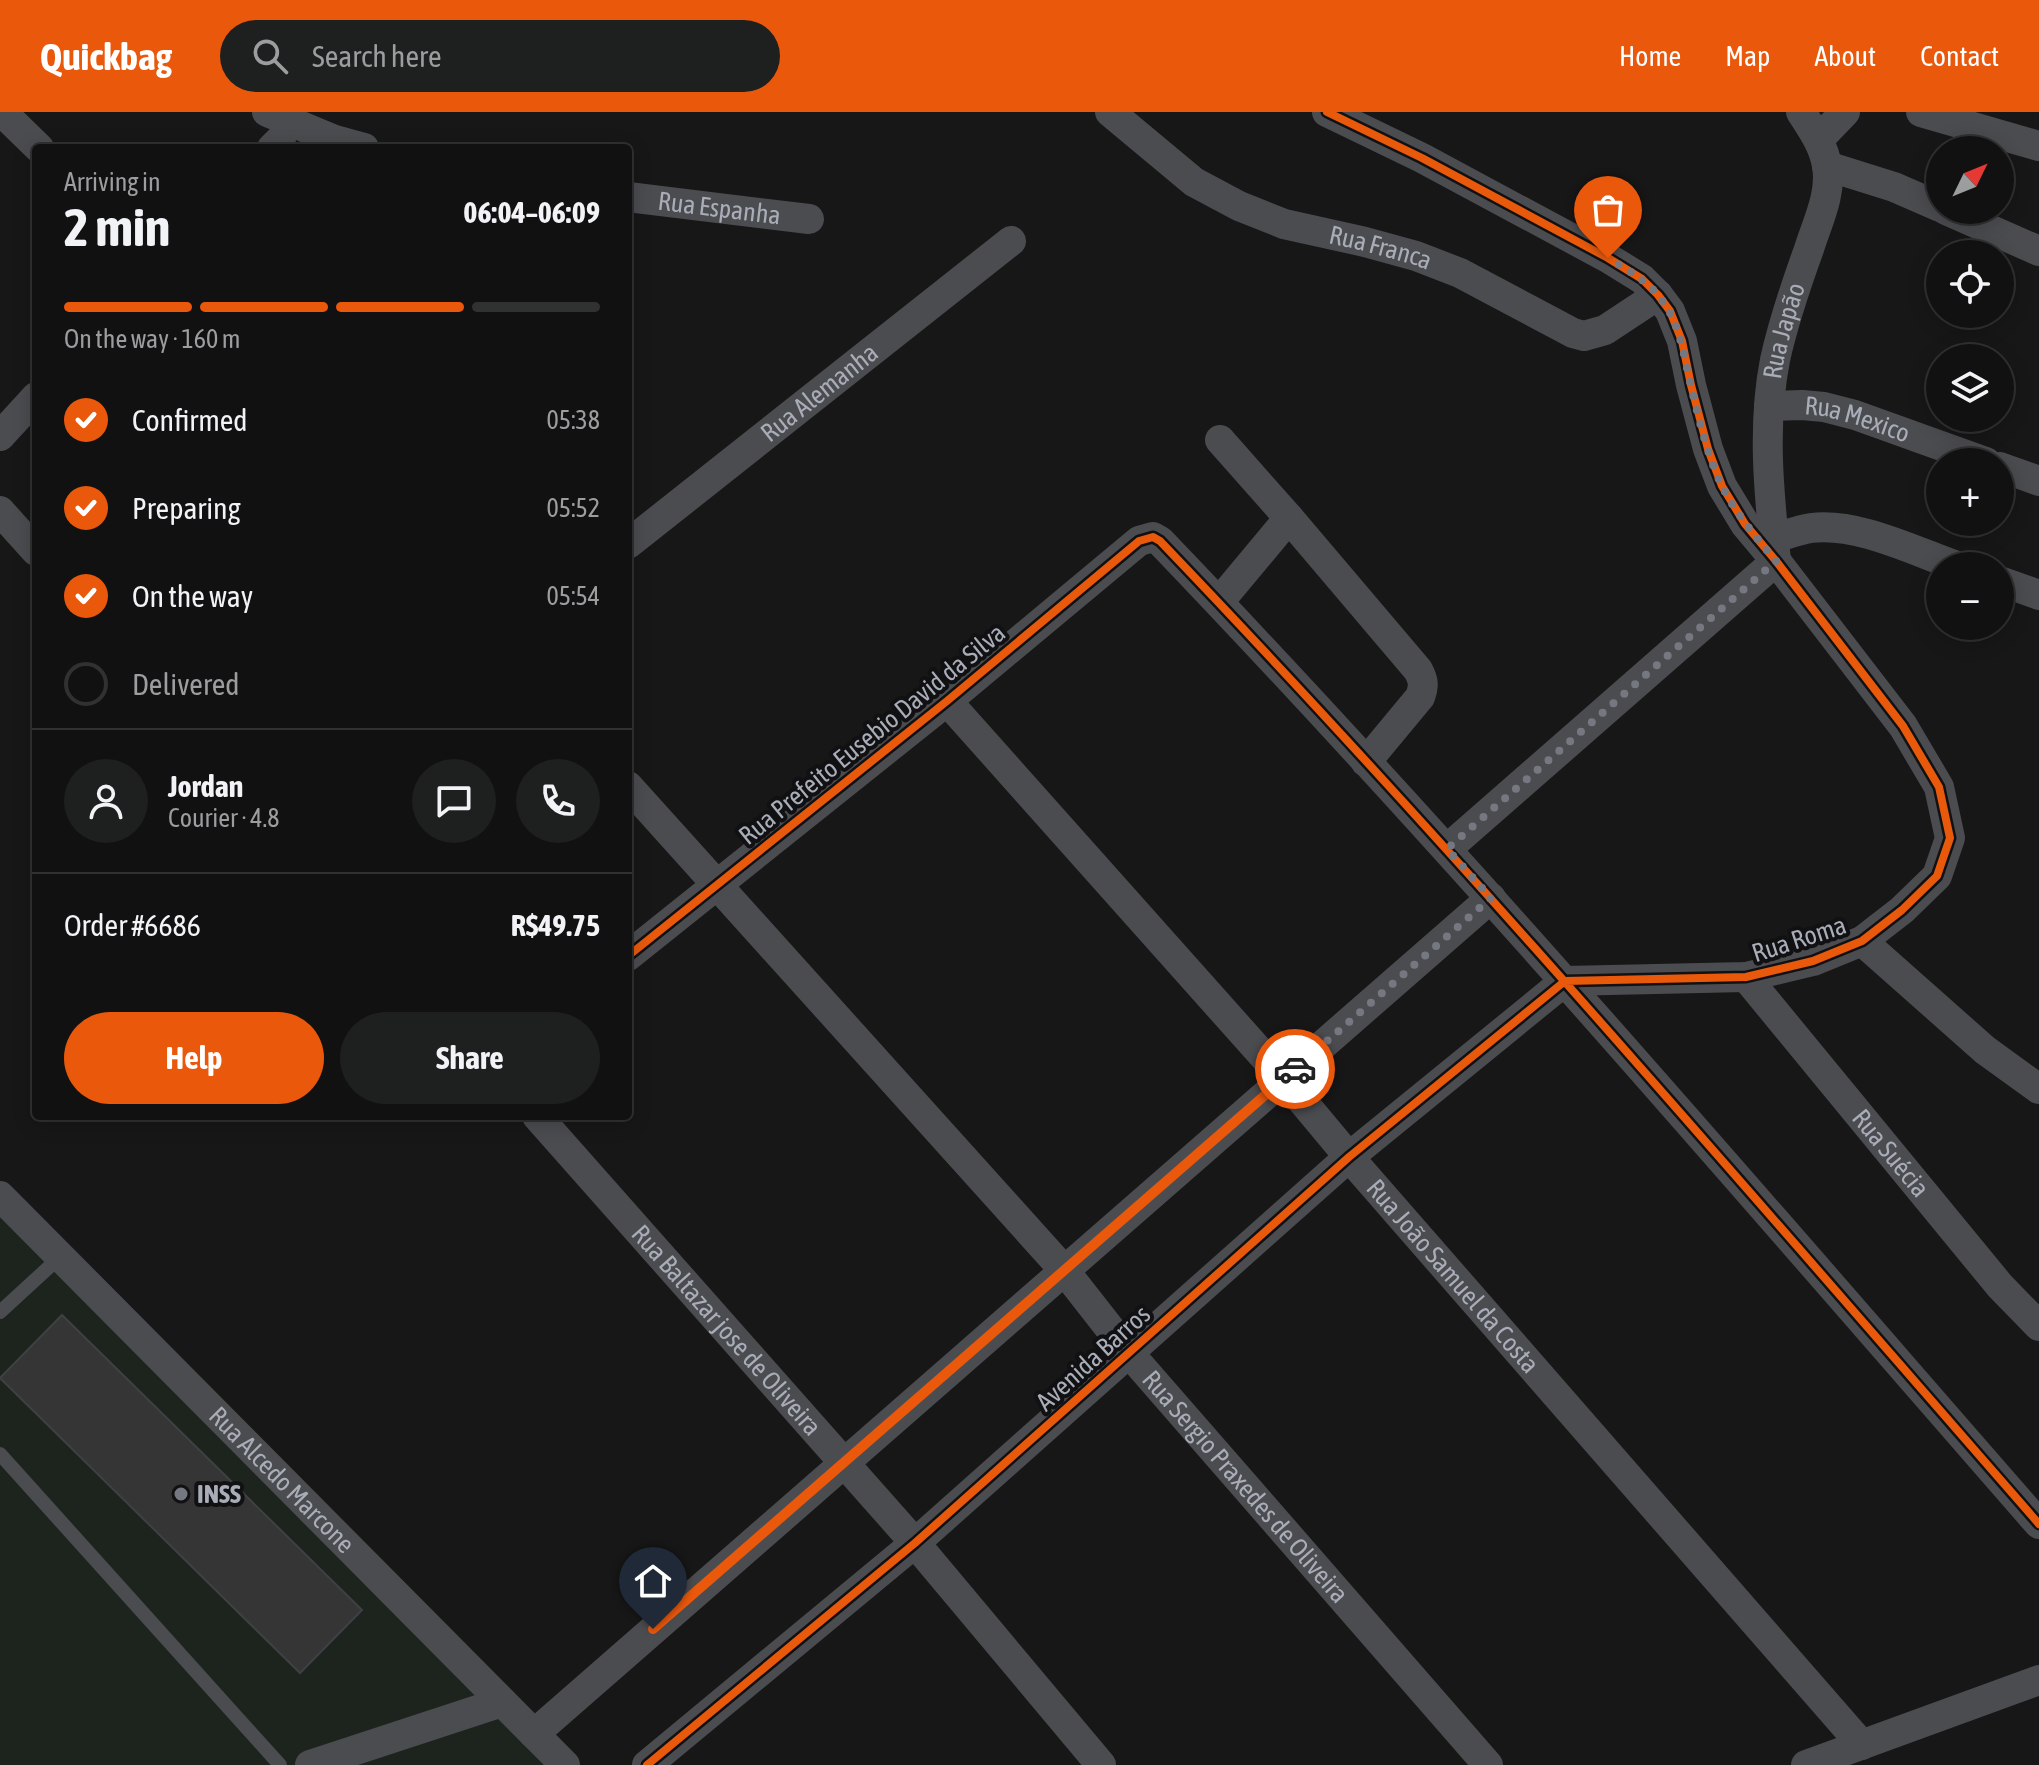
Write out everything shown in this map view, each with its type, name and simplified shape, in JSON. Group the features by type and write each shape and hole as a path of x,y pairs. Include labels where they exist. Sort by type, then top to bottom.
{"street":[{"path":"2,112 35,144"},
{"path":"267,112 350,144"},
{"name":"Rua Franca","path":"1110,112 1194,182 1239,206 1284,224 1416,256 1460,273 1573,333 1584,336 1605,330 1658,295"},
{"path":"1327,112 1422,158 1608,258 1642,279 1658,295"},
{"path":"1801,112 1823,152 1926,201"},
{"path":"1823,152 1845,112"},
{"path":"1921,112 2039,146"},
{"name":"Rua Japão","path":"1775,549 1768,486 1769,406 1776,359 1827,192 1823,152"},
{"name":"Rua Espanha","path":"641,199 809,219"},
{"path":"1978,224 2039,251"},
{"name":"Rua Alemanha","path":"632,541 1011,241"},
{"name":"Rua Roma","path":"1565,981 1746,977 1813,961 1862,941 1902,910 1937,876 1950,838 1939,787 1903,726 1775,549 1745,524 1722,486 1708,449 1682,341 1670,311 1658,295"},
{"path":"0,436 32,401"},
{"name":"Rua Mexico","path":"1769,406 1824,407 1947,448"},
{"path":"1220,440 1424,680 1420,697 1366,762"},
{"path":"2014,472 2039,481"},
{"path":"0,511 32,547"},
{"path":"1289,518 1219,602 1565,981 2039,1524"},
{"path":"1447,849 1775,549 1812,528 1842,529 1872,535 1926,555"},
{"name":"Rua Prefeito Eusebio David da Silva","path":"632,953 947,701 1139,541 1153,537 1160,541 1219,602"},
{"path":"2014,586 2039,595"},
{"name":"Rua João Samuel da Costa","path":"947,701 1284,1079 1862,1745"},
{"name":"Rua Sergio Praxedes de Oliveira","path":"632,790 1064,1270 1129,1353 1488,1765"},
{"path":"534,1734 1491,898"},
{"name":"Rua Roma","path":"1862,941 1985,1050 2039,1089"},
{"name":"Rua Suécia","path":"1746,977 2000,1286 2039,1326"},
{"name":"Avenida Barros","path":"647,1765 915,1543 1349,1157 1565,981"},
{"name":"Rua Baltazar jose de Oliveira","path":"541,1120 915,1543 1101,1765"},
{"name":"Rua Alcedo Marcone","path":"0,1196 565,1765"},
{"path":"1806,1765 2039,1680"},
{"path":"310,1765 502,1702"}],"lane":[{"path":"0,1312 60,1257"},
{"path":"0,1454 280,1765"}],"shaded area":[{"path":"0,1202 565,1765 0,1765"}],"building":[{"name":"INSS","path":"62,1315 362,1610 300,1673 0,1378"}],"cycle path":[{"path":"647,1765 915,1543 1349,1157 1565,981 1746,977 1813,961 1862,941 1902,910 1937,876 1950,838 1939,787 1903,726 1745,524 1722,486 1708,449 1682,341 1670,311 1658,295 1642,279 1608,258 1422,158 1327,112"},
{"path":"632,953 947,701 1139,541 1153,537 1273,661 1496,904 2039,1524"}],"way so far":[{"path":"1295,1069 1491,898 1447,849 1776,561 1745,524 1722,486 1708,449 1682,341 1670,311 1642,279 1608,258"}],"place":[{"name":"INSS","path":"181,1494"}],"route":[{"path":"653,1629 1295,1069"}]}
